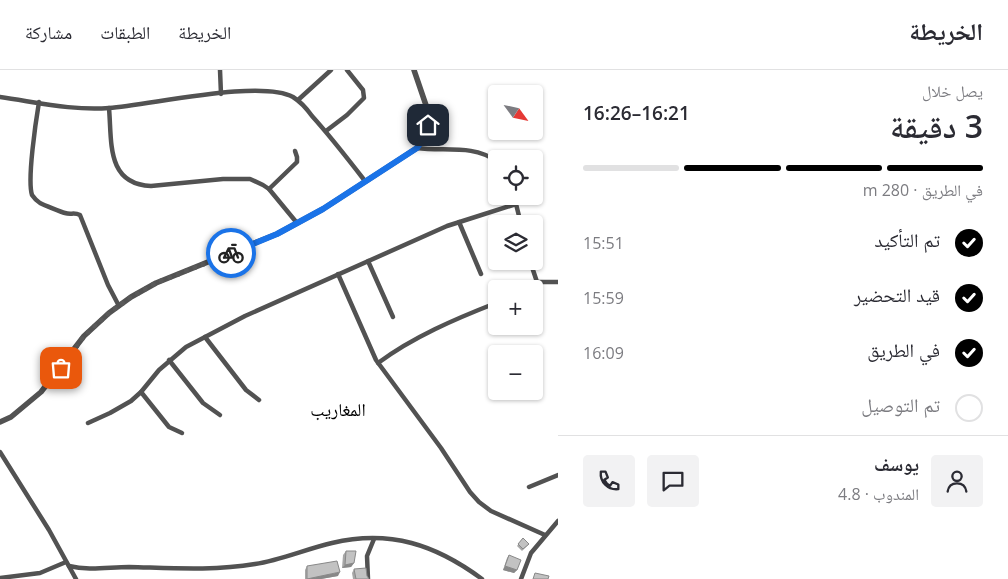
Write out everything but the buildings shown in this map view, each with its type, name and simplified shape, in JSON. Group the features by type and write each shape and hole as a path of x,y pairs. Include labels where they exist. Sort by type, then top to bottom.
{"street":[{"path":"220,70 221,94"},
{"path":"298,100 330,70"},
{"path":"326,131 347,115 364,98 363,90 347,70"},
{"path":"0,422 11,417 41,392 84,336 119,306 139,292 156,283 277,234 323,209 417,148 425,134 429,114 414,70"},
{"path":"0,97 71,107 109,108 221,94 265,91 283,93 298,100 326,131 365,181"},
{"path":"39,102 33,140 30,184 32,194 36,201 42,204 65,213 80,215 108,285 119,306"},
{"path":"109,108 114,162 120,173 129,181 144,186 242,178 256,181 269,189 297,223"},
{"path":"417,148 475,151 488,156"},
{"path":"269,189 297,162 295,151"},
{"path":"88,422 119,408 141,392 169,360 186,347 245,316 459,222 513,205"},
{"path":"459,222 481,274"},
{"path":"368,261 393,317"},
{"path":"338,274 378,363 479,502 501,516 545,535"},
{"path":"543,282 558,282"},
{"path":"378,363 404,345 488,307"},
{"path":"205,337 246,390 260,400"},
{"path":"169,360 203,403 220,415"},
{"path":"141,392 169,428 182,433"},
{"path":"0,452 49,530 76,579"},
{"path":"529,487 558,475"},
{"path":"521,579 528,559 545,535 558,521"},
{"path":"368,579 367,556 374,539"},
{"path":"0,578 40,573 68,564 90,569 123,567 214,569 262,563 343,540 374,539 404,540 421,544 461,564 482,579"}],"way so far":[{"path":"61,368 84,336 109,313 131,297 156,283 231,253"}],"district":[{"name":"المغاريب","path":"338,409"}],"route":[{"path":"231,253 277,234 339,199 417,148 428,125"}]}
